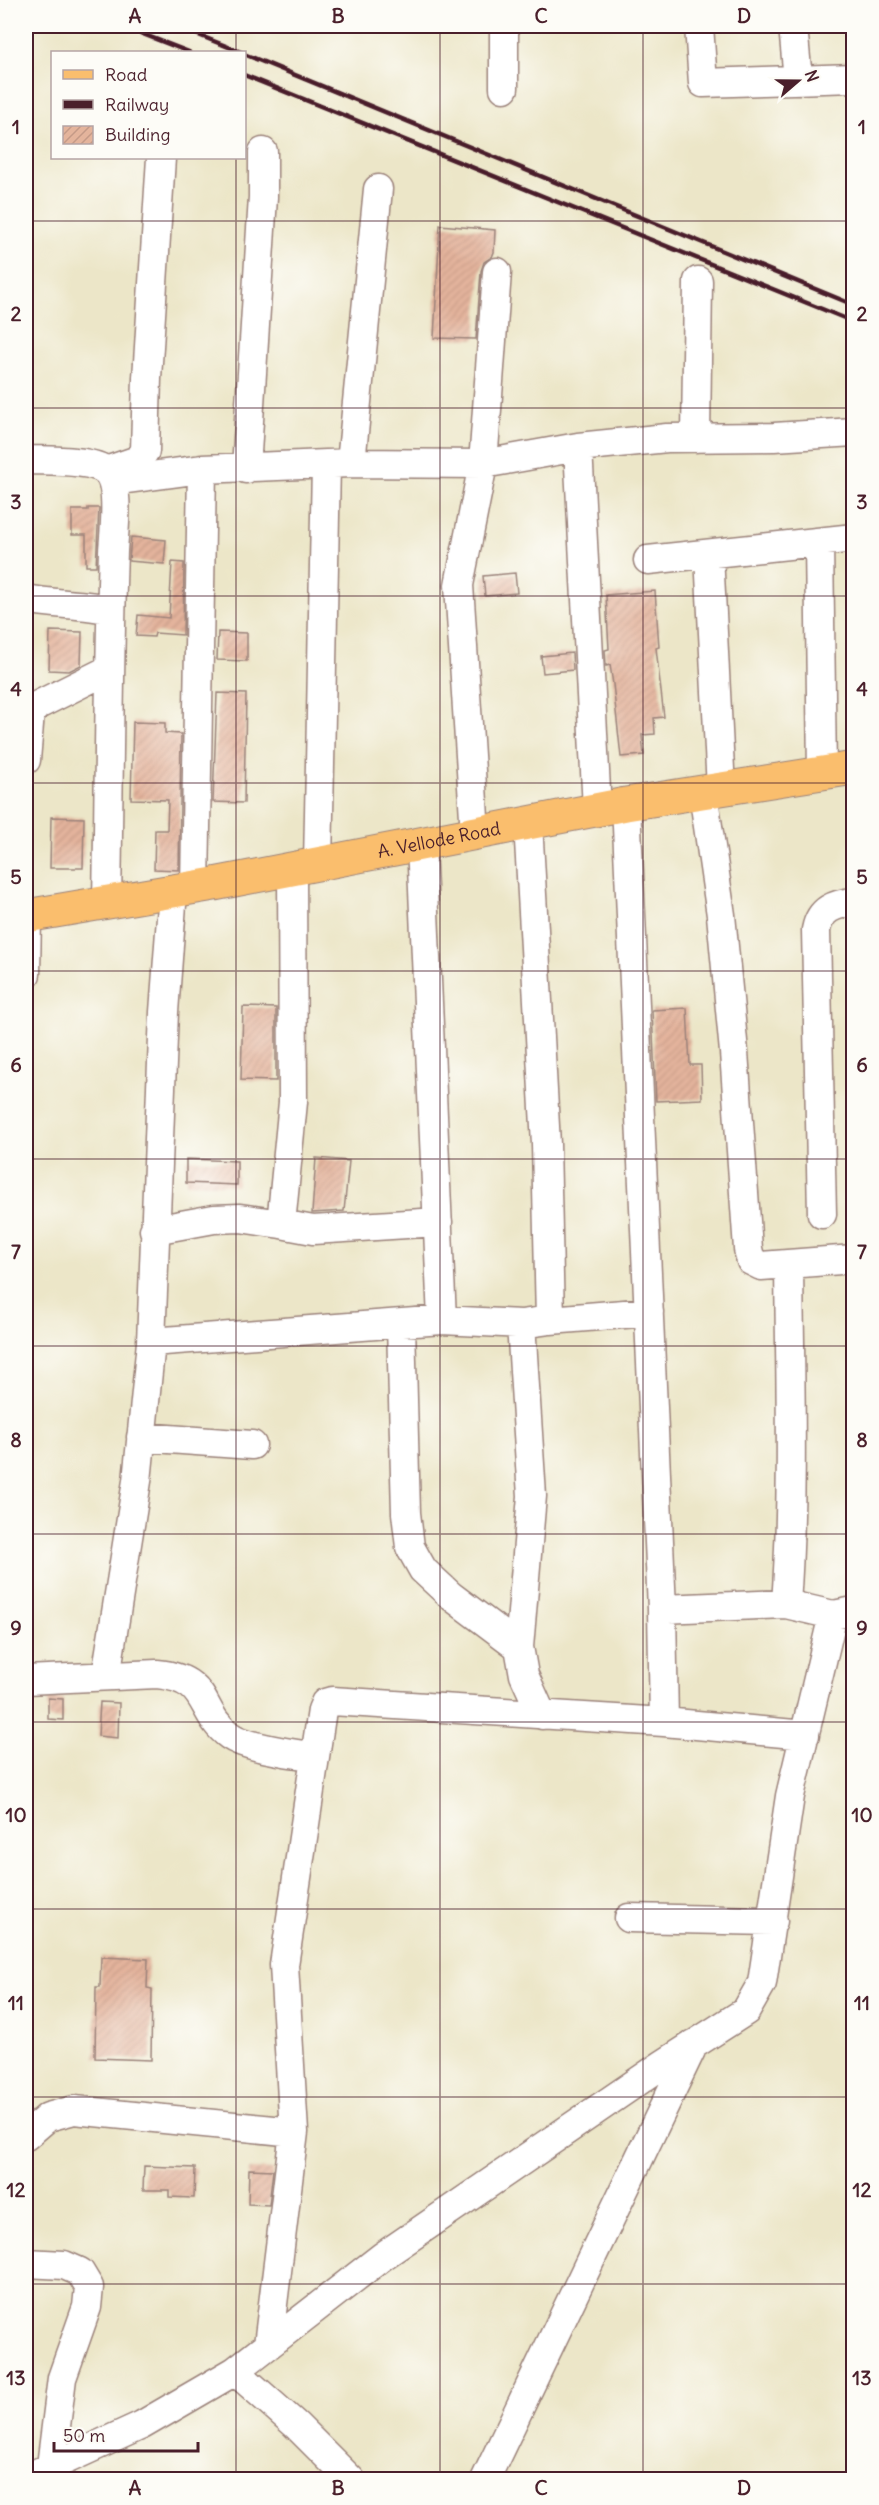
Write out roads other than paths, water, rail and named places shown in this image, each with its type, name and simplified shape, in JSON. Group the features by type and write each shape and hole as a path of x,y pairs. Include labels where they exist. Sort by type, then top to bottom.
{"main road":[{"name":"A. Vellode Road","path":"26,914 184,890 612,807 838,770"}],"street":[{"path":"504,26 504,88"},
{"path":"699,26 704,83 854,78"},
{"path":"793,26 798,80"},
{"path":"246,469 263,197 263,152"},
{"path":"109,476 138,460 145,451 147,378 161,159"},
{"path":"281,1224 293,1102 305,867 338,464 378,189"},
{"path":"475,833 459,585 483,464 497,272"},
{"path":"696,438 698,281"},
{"path":"109,476 202,469 338,464 483,464 579,447 667,438 774,437 854,432"},
{"path":"579,447 612,807 649,1312 662,1609 664,1722"},
{"path":"26,460 94,464 109,476 115,506 111,610 107,903"},
{"path":"106,1676 137,1481 151,1342 164,1012 184,890 202,469"},
{"path":"648,560 854,538"},
{"path":"819,542 838,770"},
{"path":"709,555 712,790 748,1249 751,1261 761,1266 854,1259"},
{"path":"26,599 51,604 90,605 111,610"},
{"path":"26,760 30,713 38,705 110,669"},
{"path":"528,823 546,1144 550,1320"},
{"path":"421,844 442,1320"},
{"path":"822,1214 816,930 818,918 827,909 837,903 854,902"},
{"path":"26,914 26,974"},
{"path":"154,1230 214,1219 240,1218 313,1230 438,1222"},
{"path":"786,1604 789,1568 789,1264"},
{"path":"151,1342 442,1320 521,1324 649,1312"},
{"path":"401,1324 406,1513 410,1547 423,1570 451,1596 519,1647"},
{"path":"521,1324 532,1496 519,1647 524,1676 542,1714"},
{"path":"141,1437 252,1445"},
{"path":"38,2472 142,2425 235,2371 383,2256 746,2011 762,1983 790,1796 805,1735 843,1613 786,1604 662,1609"},
{"path":"26,1680 157,1674 181,1678 196,1688 217,1721 231,1736 259,1746 315,1757"},
{"path":"268,2345 294,2132 284,1965 322,1710 326,1703 332,1701 664,1722 805,1735"},
{"path":"629,1918 773,1921"},
{"path":"485,2480 694,2044"},
{"path":"26,2136 48,2116 74,2110 294,2132"},
{"path":"26,2263 64,2265 80,2272 89,2287 87,2307 62,2378 38,2472"},
{"path":"235,2371 296,2425 351,2480"}],"railway":[{"path":"122,26 186,51"},
{"path":"176,26 238,51"},
{"path":"246,55 854,305"},
{"path":"246,76 854,322"}]}
